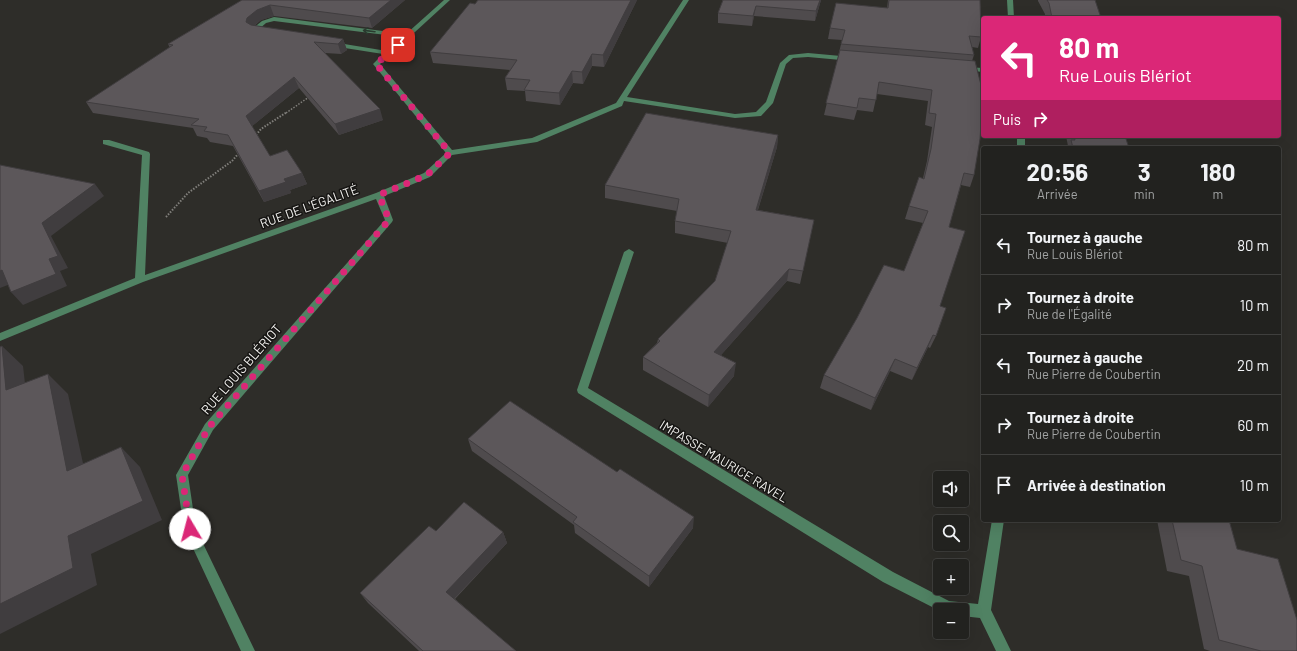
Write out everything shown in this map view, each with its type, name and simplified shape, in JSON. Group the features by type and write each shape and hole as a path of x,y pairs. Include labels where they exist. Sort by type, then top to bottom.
{"street":[{"path":"447,0 376,64 450,153 534,140 619,104 686,0"},
{"path":"1010,0 1011,16"},
{"path":"270,35 255,32 255,29 264,22 274,19 407,36"},
{"path":"324,43 388,53"},
{"path":"623,99 735,116 758,114 768,103 783,63 791,56 808,55 856,59"},
{"path":"959,68 981,70"},
{"path":"106,142 146,154 140,254 140,280"},
{"name":"RUE DE L'ÉGALITÉ","path":"0,337 140,280 379,195 427,175 450,153"},
{"name":"RUE LOUIS BLÉRIOT","path":"248,651 190,529 182,475 209,427 389,220 379,195"},
{"name":"IMPASSE MAURICE RAVEL","path":"629,252 582,390 888,577 948,608 984,611"},
{"path":"998,522 984,611 1004,651"}],"path":[{"path":"251,140 261,129 310,96"},
{"path":"164,219 188,193 232,161 242,150"}],"building":[{"path":"242,0 391,0 369,18 270,5 257,10 247,18 246,22 251,25 343,39 338,44 314,42 380,109 335,124 294,77 246,116 270,156 287,150 302,173 284,179 286,182 259,191 228,135 204,131 207,127 191,125 199,119 86,102 173,45 168,44"},
{"path":"478,0 631,0 603,55 592,54 582,72 572,71 559,93 524,90 530,80 505,78 517,60 430,52 470,3 475,4"},
{"path":"723,0 820,0 816,11 756,6 753,16 718,13"},
{"path":"889,0 980,0 981,37 969,36 974,55 841,44 845,30 830,28 836,3 888,8"},
{"path":"1047,0 1095,0 1100,16 1052,16"},
{"path":"840,50 975,61 981,85 980,139 974,175 964,173 949,227 965,231 940,306 946,308 936,336 933,335 917,368 895,359 875,398 824,375 857,318 884,265 904,271 928,211 909,206 919,177 924,179 931,149 936,114 929,113 932,90 879,82 876,100 859,98 857,108 826,103"},
{"path":"646,113 778,135 756,210 814,220 803,271 789,269 714,352 736,363 709,395 643,357 660,341 658,339 715,281 731,231 675,221 679,199 605,185"},
{"path":"1074,138 1126,138 1128,146 1072,146 1071,140 1075,140"},
{"path":"0,165 95,184 42,223 58,256 49,259 56,274 11,292 2,270 0,271"},
{"path":"2,346 6,390 48,374 67,471 121,447 143,501 68,536 73,568 0,604 0,347"},
{"path":"510,401 617,472 620,469 694,517 649,576 573,522 577,517 468,439"},
{"path":"464,502 503,532 446,592 516,651 423,651 360,593 429,526 436,531"},
{"path":"1172,522 1230,522 1237,549 1278,559 1297,620 1297,651 1261,651 1219,640 1202,566 1181,560"}],"route":[{"path":"190,529 182,475 209,427 389,220 379,195 427,175 450,153 376,64 398,45"}]}
